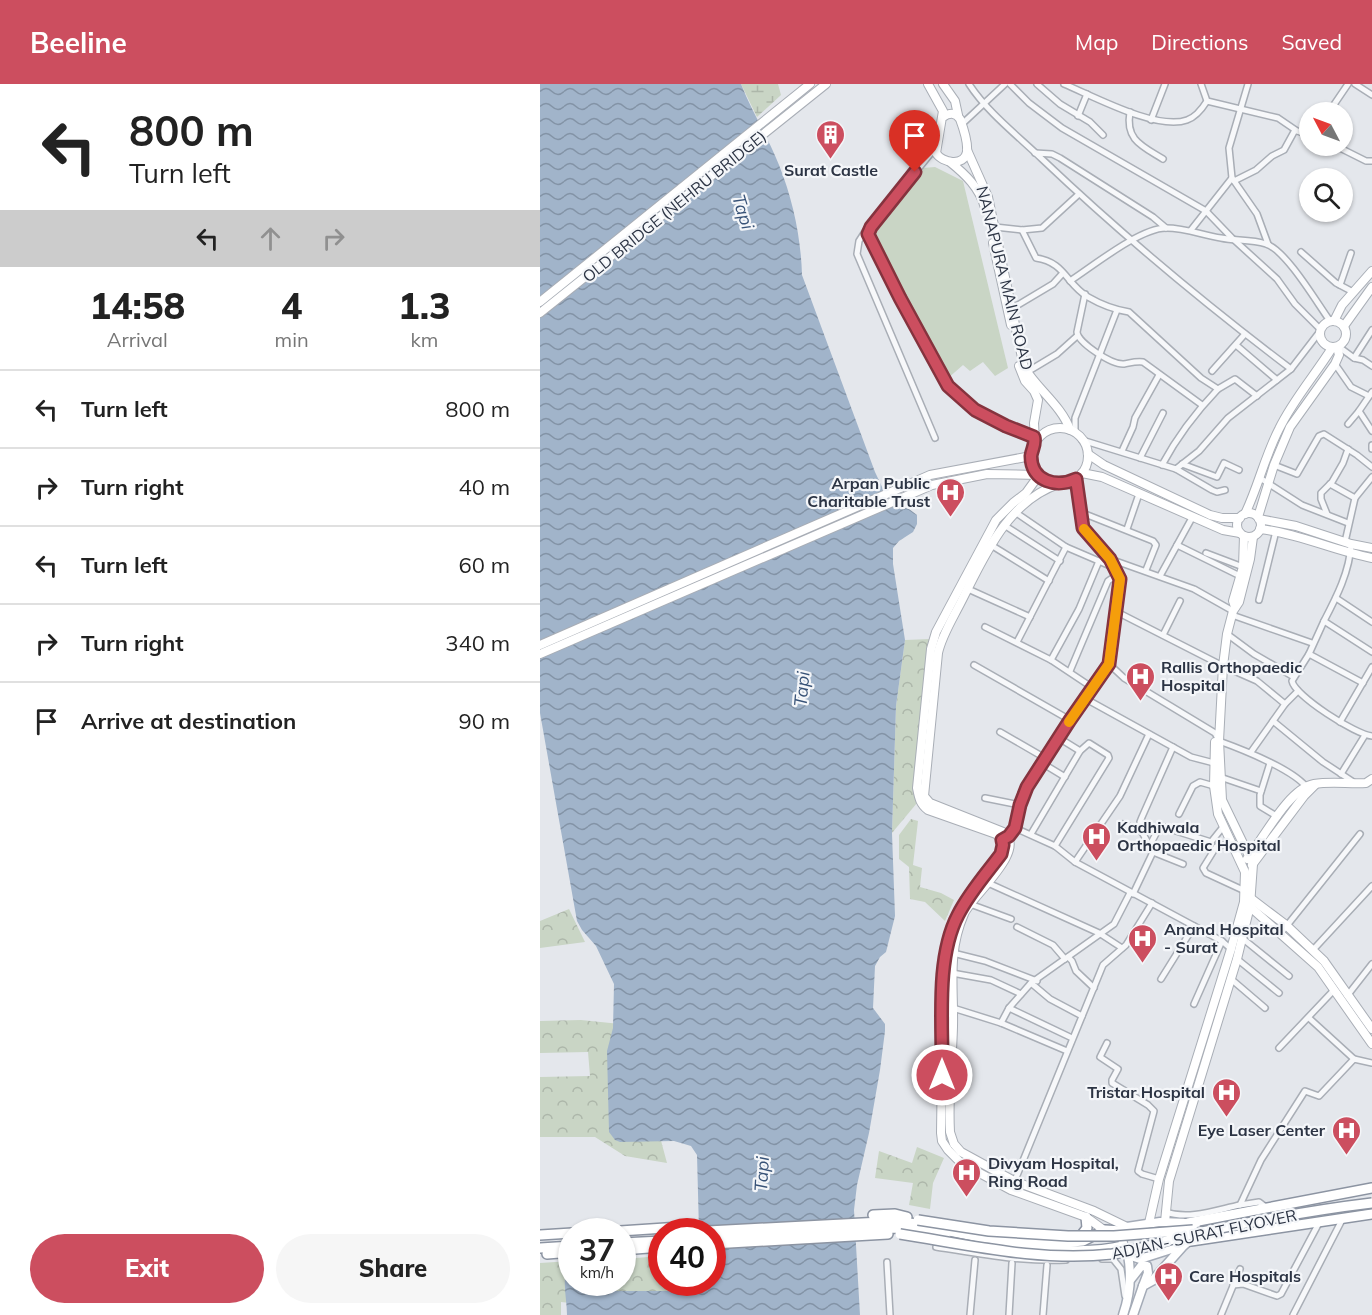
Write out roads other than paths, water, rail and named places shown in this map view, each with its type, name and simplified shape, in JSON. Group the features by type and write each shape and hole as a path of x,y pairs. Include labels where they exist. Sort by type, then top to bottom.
{"highway":[{"path":"1188,1223 1372,1188"},
{"name":"ADJAN- SURAT FLYOVER","path":"636,1230 891,1214 988,1231 1068,1236 1114,1236 1198,1230 1372,1201"},
{"name":"ADJAN- SURAT FLYOVER","path":"726,1243 900,1234 993,1251 1049,1255 1114,1254 1198,1233 1372,1201"},
{"path":"1188,1243 1372,1214"},
{"path":"1072,1243 1079,1240 1085,1232 1086,1217"},
{"path":"726,1230 813,1224 894,1224 984,1238 1072,1243 1083,1241 1105,1230 1125,1229"},
{"path":"726,1237 894,1224 992,1246 1107,1250 1123,1244"},
{"path":"540,1235 558,1234"},
{"path":"540,1241 558,1240"},
{"path":"540,1248 558,1247"},
{"path":"540,1254 558,1253"}],"main road":[{"name":"OLD BRIDGE (NEHRU BRIDGE)","path":"540,302 810,84"},
{"name":"OLD BRIDGE (NEHRU BRIDGE)","path":"540,313 826,84"},
{"path":"928,84 942,106 943,117 936,144"},
{"name":"NANAPURA MAIN ROAD","path":"943,84 955,101 967,150 988,198 1024,368 1064,416 1072,432"},
{"path":"943,117 951,114 958,115"},
{"name":"NANAPURA MAIN ROAD","path":"936,144 938,156 950,162 968,178 983,199 1020,369 1038,400 1034,423 1035,440"},
{"path":"950,162 962,159 967,150"},
{"path":"1336,347 1322,341 1321,330 1332,321 1342,305 1372,271"},
{"path":"1344,326 1372,286"},
{"path":"1332,321 1344,326"},
{"path":"1260,529 1259,518 1264,481 1277,431 1289,410 1336,347 1347,337 1344,326"},
{"path":"1233,611 1239,602 1246,535 1238,524 1274,465 1295,419 1335,364 1338,355 1336,347"},
{"path":"1054,429 1072,432 1082,440 1088,454 1079,476 1067,483 1052,484 1039,475 1031,456 1035,440 1054,429"},
{"path":"1088,454 1104,465 1210,515 1222,518 1252,514 1259,518 1372,548"},
{"path":"540,645 930,475 1031,456"},
{"path":"540,654 932,485 987,474 1039,475"},
{"path":"1005,838 928,810 918,797 917,788 932,644 936,632 996,520 1013,502 1026,493 1039,475"},
{"path":"1079,476 1102,477 1227,532 1246,535 1260,529 1276,531 1351,554 1372,558"},
{"path":"1059,484 1041,490 1015,512 1004,525 991,545 940,647 924,796 930,803 1003,832 1010,847 1005,859 962,918 950,953 953,1008 951,1138 961,1152 1014,1181 1094,1211 1125,1229 1165,1222 1188,1223 1196,1227 1195,1237 1152,1281 1143,1286"},
{"path":"1246,535 1241,572 1227,634 1214,763 1225,808 1251,860"},
{"path":"1149,1223 1159,1179 1247,920 1243,868 1218,814 1214,786 1218,776 1217,729"},
{"path":"1165,1222 1169,1181 1231,980 1247,899 1251,860 1292,796 1311,787 1366,783 1372,779"},
{"path":"1243,868 1311,787"},
{"path":"1005,838 1001,854 966,899 957,916 943,990 942,1141 954,1158 1011,1190 1086,1217 1123,1244 1128,1255 1131,1279 1124,1311"},
{"path":"1247,899 1286,926 1332,969 1372,1029"},
{"path":"1247,899 1264,918 1318,967 1372,1044"},
{"path":"1247,920 1255,916 1264,918"},
{"path":"1123,1244 1125,1229"},
{"path":"1128,1255 1140,1259 1188,1243"},
{"path":"1131,1279 1142,1265 1147,1266 1148,1273 1133,1315"}],"street":[{"path":"969,84 985,104 1079,194 1245,334 1291,369"},
{"path":"962,124 1005,84"},
{"path":"1010,84 1029,103 1062,128 1206,211 1277,279 1295,304 1321,330 1291,369 1228,418 1199,451 1176,469"},
{"path":"1037,84 1060,104 1090,122 1103,135"},
{"path":"1064,84 1151,120 1178,122 1189,120 1198,114 1207,101"},
{"path":"1151,120 1165,84"},
{"path":"1202,84 1207,101"},
{"path":"1248,84 1229,148 1233,179 1257,214 1269,244 1287,260 1332,321"},
{"path":"1336,102 1348,84"},
{"path":"1355,84 1370,94 1372,87"},
{"path":"1078,116 1087,94"},
{"path":"1207,101 1278,118 1299,131"},
{"path":"1130,112 1129,128 1133,137 1143,147 1163,159"},
{"path":"1191,230 1233,179 1256,170 1272,156 1284,150 1295,130"},
{"path":"935,438 857,255 860,241 867,227 936,144"},
{"path":"936,144 871,227 868,234 948,386 975,410 1035,440"},
{"path":"1035,153 1052,154 1060,158 1153,217 1166,228"},
{"path":"1353,154 1366,161 1372,161"},
{"path":"995,227 1022,230 1042,228 1079,194"},
{"path":"1070,281 1132,240 1166,228 1191,230 1222,239 1232,238 1269,244"},
{"path":"1022,230 1036,258 1052,261 1084,294 1118,310 1129,312 1201,378 1218,389"},
{"path":"1301,252 1340,285 1353,292"},
{"path":"1340,285 1351,252"},
{"path":"1013,308 1053,284 1064,273"},
{"path":"1084,294 1077,332 1082,342 1123,364 1143,362 1202,405"},
{"path":"1072,432 1118,310"},
{"path":"1354,358 1372,330"},
{"path":"1212,371 1245,334"},
{"path":"1027,372 1057,354 1077,336"},
{"path":"1236,345 1277,380"},
{"path":"1336,347 1372,366"},
{"path":"1335,364 1351,387 1371,394 1348,424"},
{"path":"1122,451 1135,418 1159,375"},
{"path":"1161,465 1202,405 1218,389 1235,379 1257,396"},
{"path":"1359,411 1372,430"},
{"path":"1140,458 1163,412"},
{"path":"1274,465 1297,474 1321,434 1327,434 1372,468"},
{"path":"1082,440 1176,469 1217,492 1225,490"},
{"path":"1327,514 1321,496 1323,489 1330,484 1343,463 1348,448"},
{"path":"1182,464 1217,477 1224,463 1239,470"},
{"path":"1005,838 1015,828 1027,787 1043,760 1109,664 1120,579 1110,559 1083,528 1079,476"},
{"path":"1372,477 1355,498 1348,523 1348,543 1351,554 1336,598 1292,684 1340,722 1365,735 1372,736"},
{"path":"1264,481 1302,505 1348,523"},
{"path":"1330,484 1355,498"},
{"path":"1127,529 1139,494"},
{"path":"1015,512 1066,548 1117,571"},
{"path":"1080,512 1155,542 1156,545 1146,570"},
{"path":"1160,576 1193,516"},
{"path":"1004,525 1060,561"},
{"path":"1259,600 1276,531"},
{"path":"991,545 1049,581"},
{"path":"1177,545 1241,572"},
{"path":"1017,642 1066,548"},
{"path":"1206,553 1241,572"},
{"path":"1110,559 1194,589 1233,611 1312,644"},
{"path":"1051,660 1079,609 1099,561"},
{"path":"1070,671 1108,581 1117,571"},
{"path":"968,589 1030,617"},
{"path":"1336,598 1372,622"},
{"path":"1163,635 1180,601"},
{"path":"1117,612 1257,681 1285,704"},
{"path":"1324,621 1372,652"},
{"path":"985,627 1051,660 1093,688"},
{"path":"1227,634 1262,659 1294,677"},
{"path":"1309,654 1363,683"},
{"path":"1109,664 1124,678 1217,729"},
{"path":"974,665 1070,720"},
{"path":"1340,722 1372,667"},
{"path":"1251,753 1285,704 1298,691"},
{"path":"1086,699 1191,757 1214,763"},
{"path":"1273,721 1317,758 1356,783"},
{"path":"1000,732 1065,777"},
{"path":"1075,862 1120,796 1149,734"},
{"path":"1341,774 1365,735"},
{"path":"1059,738 1080,751"},
{"path":"1219,741 1251,753 1311,787"},
{"path":"1031,834 1080,751 1084,745 1089,743 1109,756 1055,846"},
{"path":"1173,747 1140,822 1142,832 1153,852 1183,864"},
{"path":"1270,763 1261,791 1260,806 1278,817"},
{"path":"1218,776 1261,791"},
{"path":"1179,814 1193,786 1200,782 1214,786"},
{"path":"985,798 1020,805"},
{"path":"1123,824 1142,832"},
{"path":"1150,845 1160,826 1215,844 1231,843"},
{"path":"1223,827 1203,868 1206,873 1247,899"},
{"path":"1015,828 1055,846 1075,862 1222,941 1279,993"},
{"path":"1281,933 1360,834"},
{"path":"1001,1023 1009,1008 1034,982 1114,924 1153,852"},
{"path":"988,883 1099,933 1122,948"},
{"path":"1307,957 1372,886"},
{"path":"1366,892 1372,897"},
{"path":"1011,1190 1103,965 1122,948 1152,903"},
{"path":"970,904 1011,919"},
{"path":"1161,979 1194,926"},
{"path":"1017,927 1053,945 1072,961 1076,971 1094,988"},
{"path":"1242,939 1289,976"},
{"path":"1194,1004 1222,941"},
{"path":"950,953 985,961 1034,982 1046,997 1082,1016"},
{"path":"1342,1002 1372,964"},
{"path":"952,973 991,980 1021,994"},
{"path":"1231,980 1265,1008"},
{"path":"1279,1048 1334,990"},
{"path":"953,1008 1001,1023 1067,1051"},
{"path":"1009,1008 1072,1038"},
{"path":"1309,1018 1354,1059 1372,1063"},
{"path":"1107,1043 1100,1057 1118,1069 1112,1083 1154,1111 1138,1171 1159,1179"},
{"path":"1240,1205 1261,1160 1305,1091 1319,1096 1354,1059"},
{"path":"1165,1212 1181,1216 1259,1202 1269,1209"},
{"path":"1293,1315 1343,1218"},
{"path":"1233,1285 1243,1284 1277,1296 1281,1294 1320,1221"},
{"path":"936,1247 968,1253 1047,1261 1113,1259 1124,1276 1124,1311"},
{"path":"970,1315 975,1260"},
{"path":"886,1262 890,1315"},
{"path":"1009,1315 1012,1263"},
{"path":"1043,1315 1047,1265"},
{"path":"1221,1315 1240,1269"}],"water":[{"name":"Tapi","path":"540,84 741,84 784,178 798,233 802,275 875,472 890,504 909,509 917,515 917,524 913,532 893,548 893,564 905,640 896,706 892,833 895,916 886,952 875,966 873,1008 885,1024 885,1031 854,1210 860,1315 567,1315 565,1296 636,1296 636,1291 648,1291 648,1296 726,1296 726,1218 699,1218 697,1155 691,1146 674,1141 620,1142 615,1140 609,1132 607,1051 613,1028 614,984 596,946 577,921 540,713"}],"place":[{"name":"Surat Castle","path":"831,160"},
{"name":"Arpan Public Charitable Trust","path":"951,518"},
{"name":"Rallis Orthopaedic Hospital","path":"1140,702"},
{"name":"Kadhiwala Orthopaedic Hospital","path":"1096,862"},
{"name":"Anand Hospital - Surat","path":"1143,964"},
{"name":"Tristar Hospital","path":"1226,1118"},
{"name":"Eye Laser Center","path":"1346,1156"},
{"name":"Divyam Hospital, Ring Road","path":"967,1198"},
{"name":"Care Hospitals","path":"1168,1302"}]}
